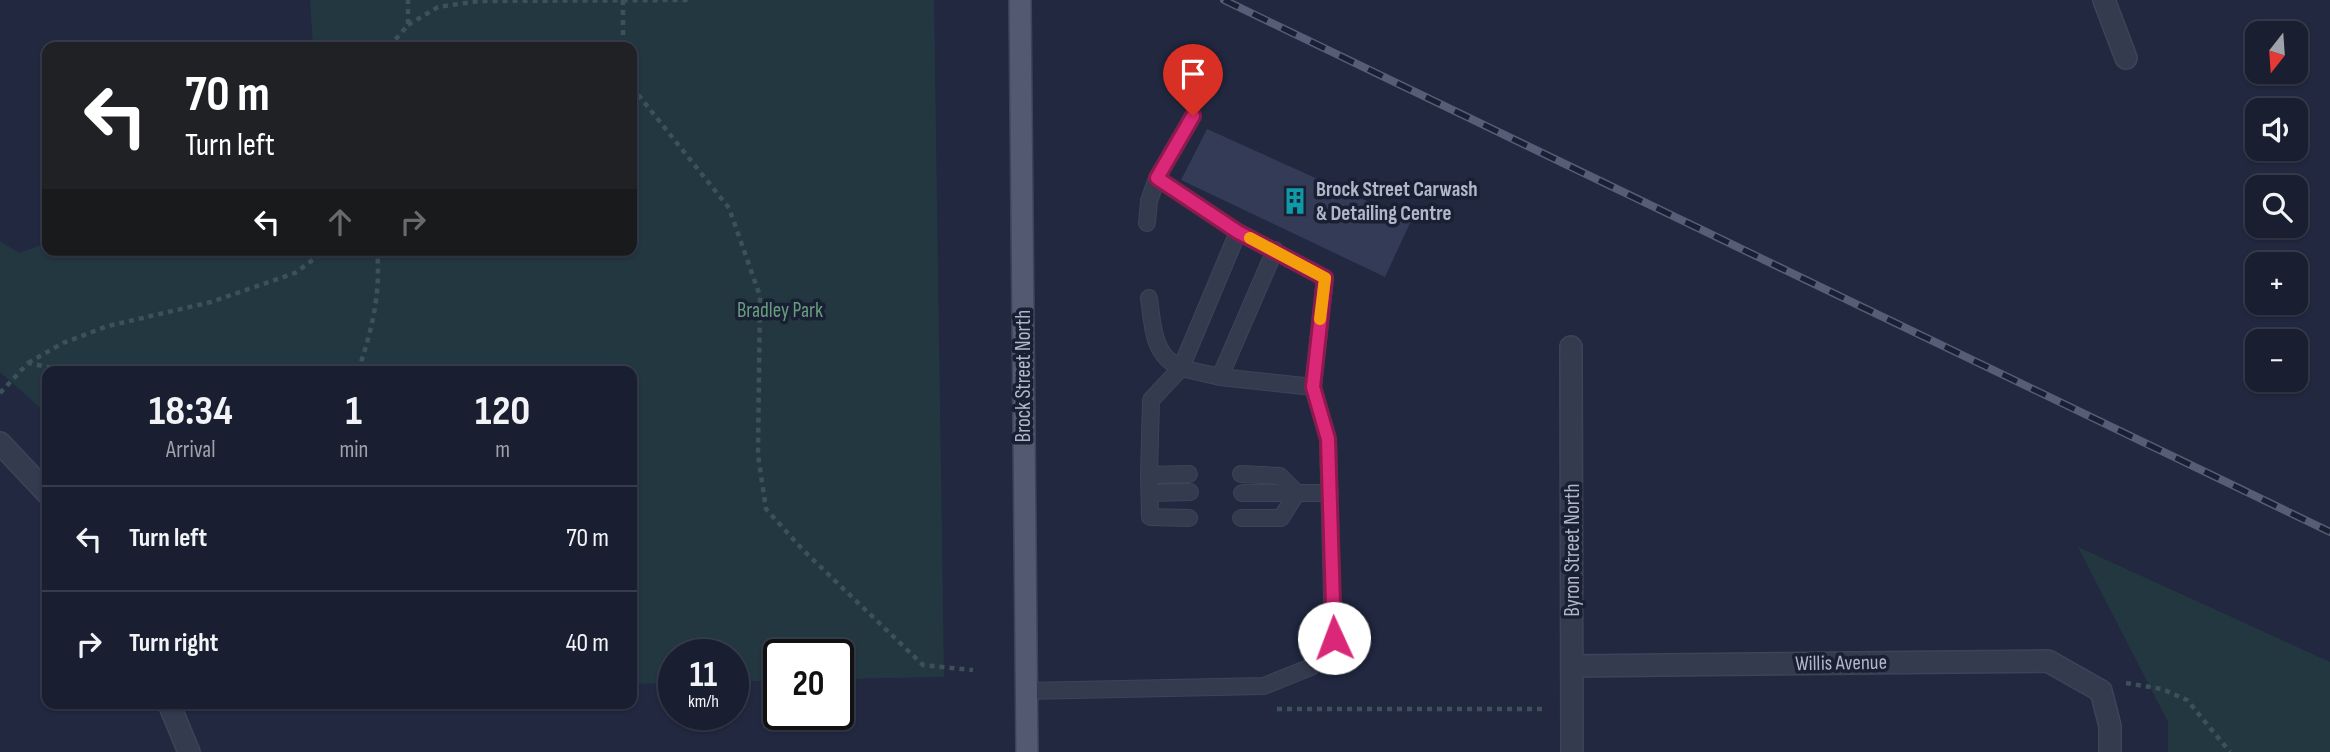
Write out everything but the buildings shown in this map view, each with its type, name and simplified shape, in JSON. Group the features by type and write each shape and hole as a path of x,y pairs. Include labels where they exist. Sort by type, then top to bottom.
{"main road":[{"name":"Brock Street North","path":"1020,0 1027,752"}],"street":[{"path":"2104,0 2126,58"},
{"name":"Byron Street North","path":"1571,347 1573,752"},
{"path":"0,443 42,488"},
{"name":"Willis Avenue","path":"1573,666 2048,661 2101,691 2110,726 2110,752"},
{"path":"171,709 189,752"}],"lane":[{"path":"1147,223 1149,201 1157,178 1193,116"},
{"path":"1026,691 1264,687 1311,667 1334,638 1328,439 1313,387 1325,278 1238,232 1157,178"},
{"path":"1189,518 1150,517 1151,400 1181,368 1238,232"},
{"path":"1220,377 1275,250"},
{"path":"1149,298 1155,337 1167,362 1220,377 1313,387"},
{"path":"1149,474 1189,474"},
{"path":"1241,474 1280,476 1297,493"},
{"path":"1150,493 1190,492"},
{"path":"1242,493 1330,493"},
{"path":"1241,518 1281,518 1297,493"}],"path":[{"path":"408,0 408,25"},
{"path":"623,0 623,42"},
{"path":"393,42 408,25 438,7 479,1 688,0"},
{"path":"637,93 729,208 761,296 758,455 766,509 804,551 923,665 973,670"},
{"path":"0,393 28,363 63,343 108,326 211,302 295,272 318,256"},
{"path":"360,366 372,331 377,302 377,256"},
{"path":"28,363 43,366"},
{"path":"2126,683 2162,688 2187,700 2230,752"},
{"path":"1275,709 1549,709"}],"green space":[{"name":"Bradley Park","path":"310,0 934,0 944,677 854,679 854,639 763,639 763,681 749,681 749,639 658,639 658,683 637,684 637,366 42,366 42,410 0,372 0,241 19,253 42,245 42,256 637,256 637,42 313,42"},
{"path":"2078,547 2330,662 2330,752 2168,752 2168,722"}],"railway":[{"path":"1224,0 2330,532"}],"slow traffic":[{"path":"1250,238 1325,278 1320,319"}],"place":[{"name":"Brock Street Carwash & Detailing Centre","path":"1295,201"}],"route":[{"path":"1193,116 1157,178 1238,232 1325,278 1313,387 1328,439 1334,638"}]}
